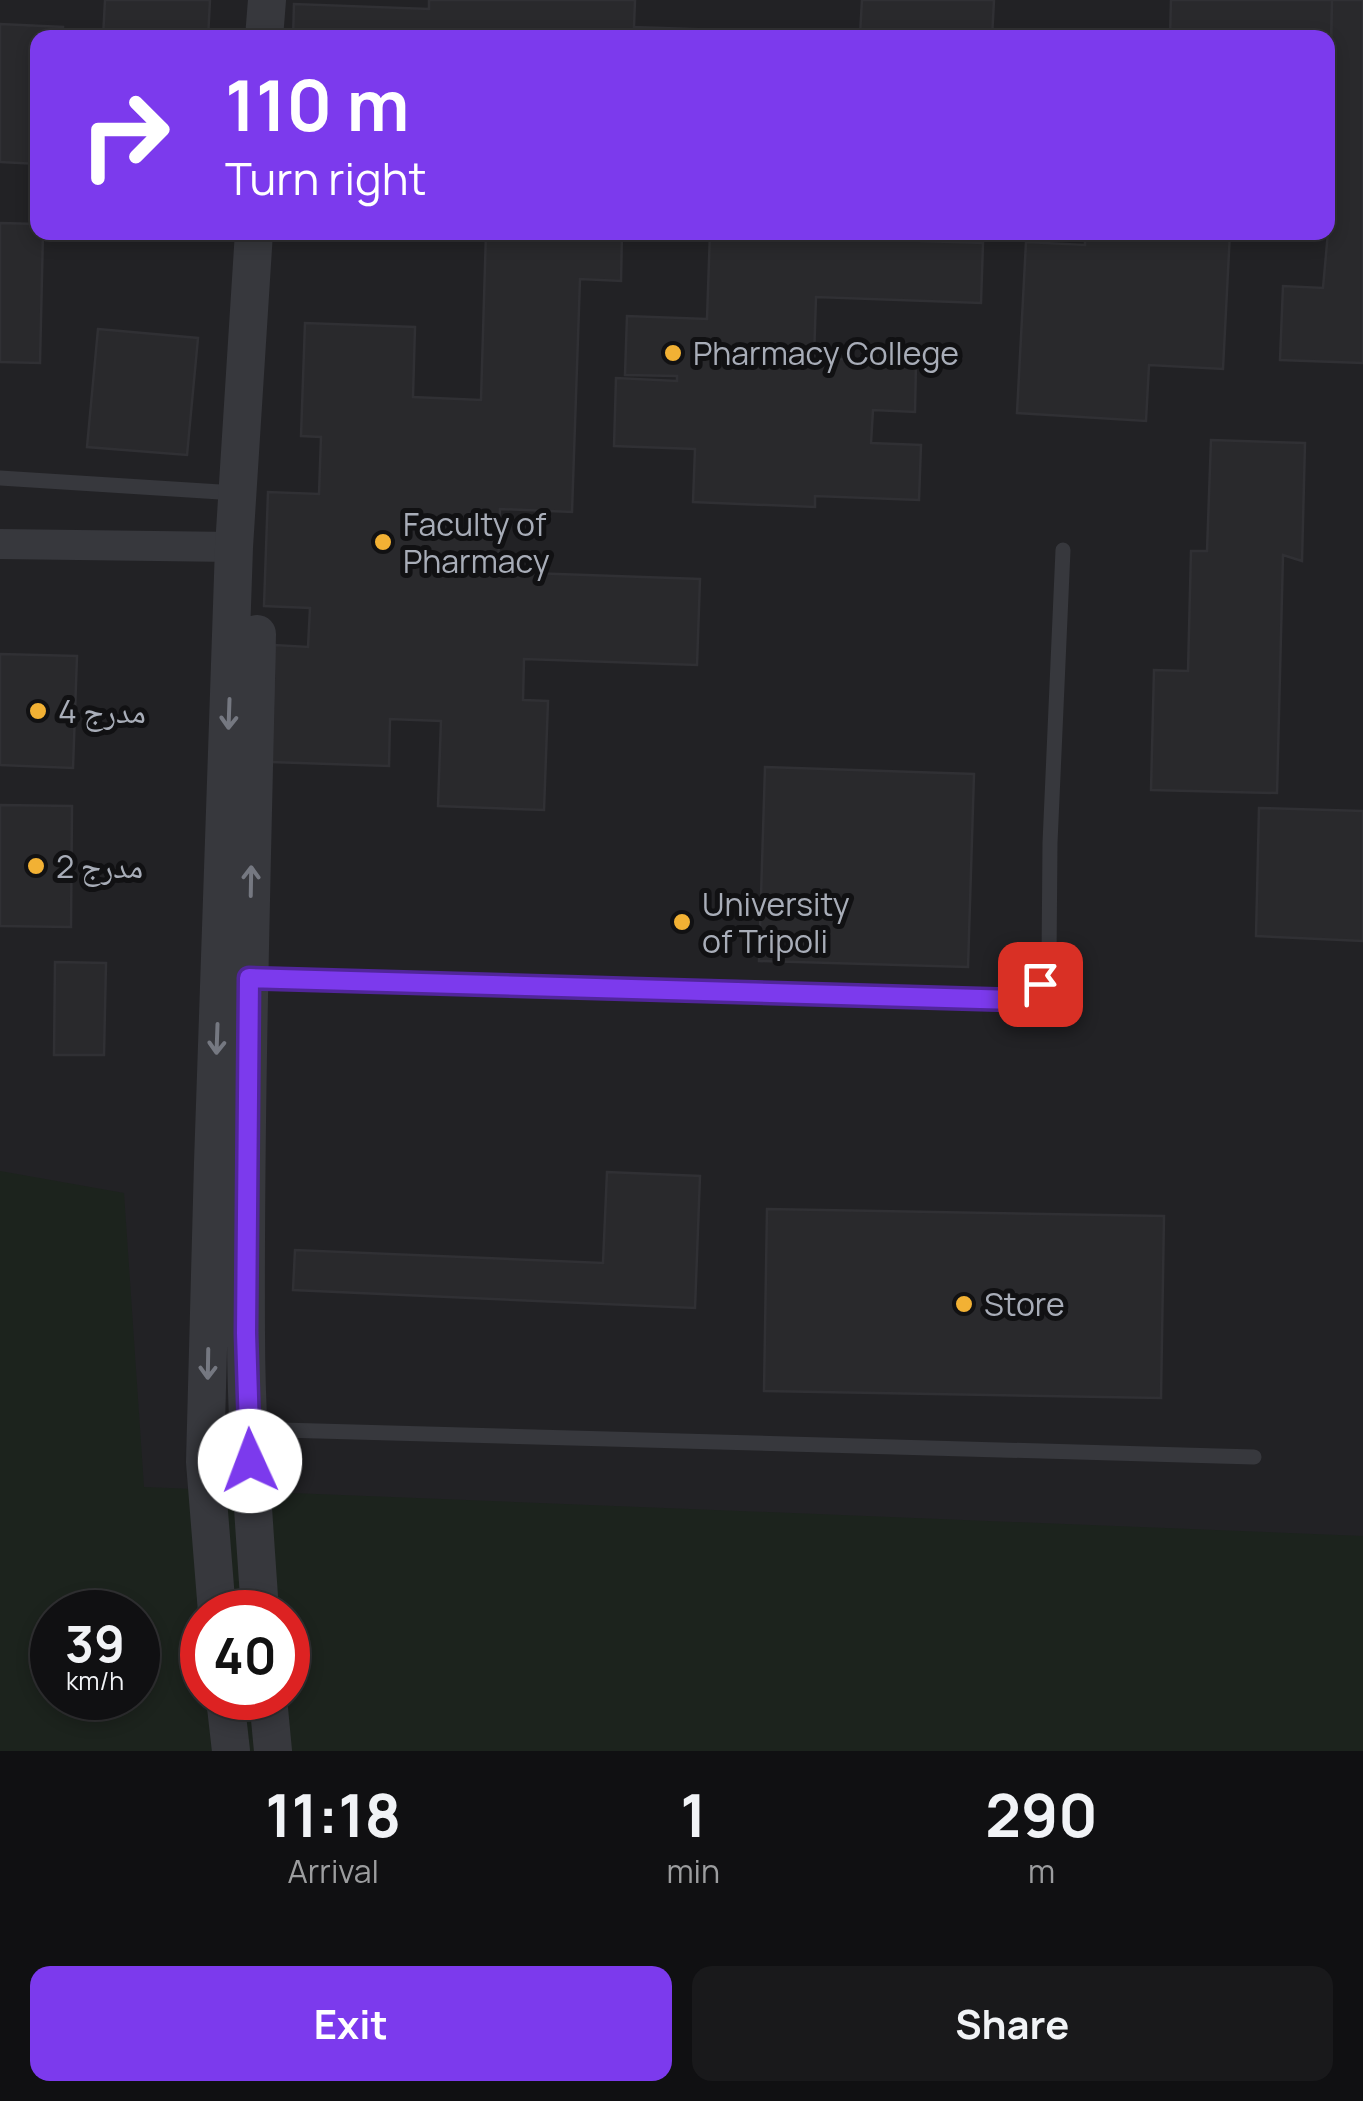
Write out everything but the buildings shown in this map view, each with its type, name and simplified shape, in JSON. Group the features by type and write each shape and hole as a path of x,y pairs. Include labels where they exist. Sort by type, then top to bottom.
{"street":[{"path":"265,30 267,0"},
{"path":"288,30 290,0"},
{"path":"215,1590 205,1462 234,548 254,240"},
{"path":"259,1590 246,1333 249,978 258,577 278,240"},
{"path":"0,544 234,548"},
{"path":"205,1462 249,1445"},
{"path":"227,1720 231,1751"},
{"path":"270,1720 273,1751"}],"lane":[{"path":"0,478 238,493"},
{"path":"249,978 1015,1000 1040,984 1049,960 1063,550"},
{"path":"249,1445 1254,1458"}],"shaded area":[{"name":"University of Tripoli","path":"0,0 1363,0 1363,1751 0,1751"},
{"path":"0,1171 124,1193 144,1487 1363,1536 1363,1751 0,1751"}],"place":[{"name":"Pharmacy College","path":"673,353"},
{"name":"Faculty of Pharmacy","path":"383,542"},
{"name":"مدرج 4","path":"38,711"},
{"name":"مدرج 2","path":"36,866"},
{"name":"University of Tripoli","path":"682,922"},
{"name":"Store","path":"964,1304"}],"route":[{"path":"250,1461 246,1333 249,978 1015,1000 1040,984"}]}
